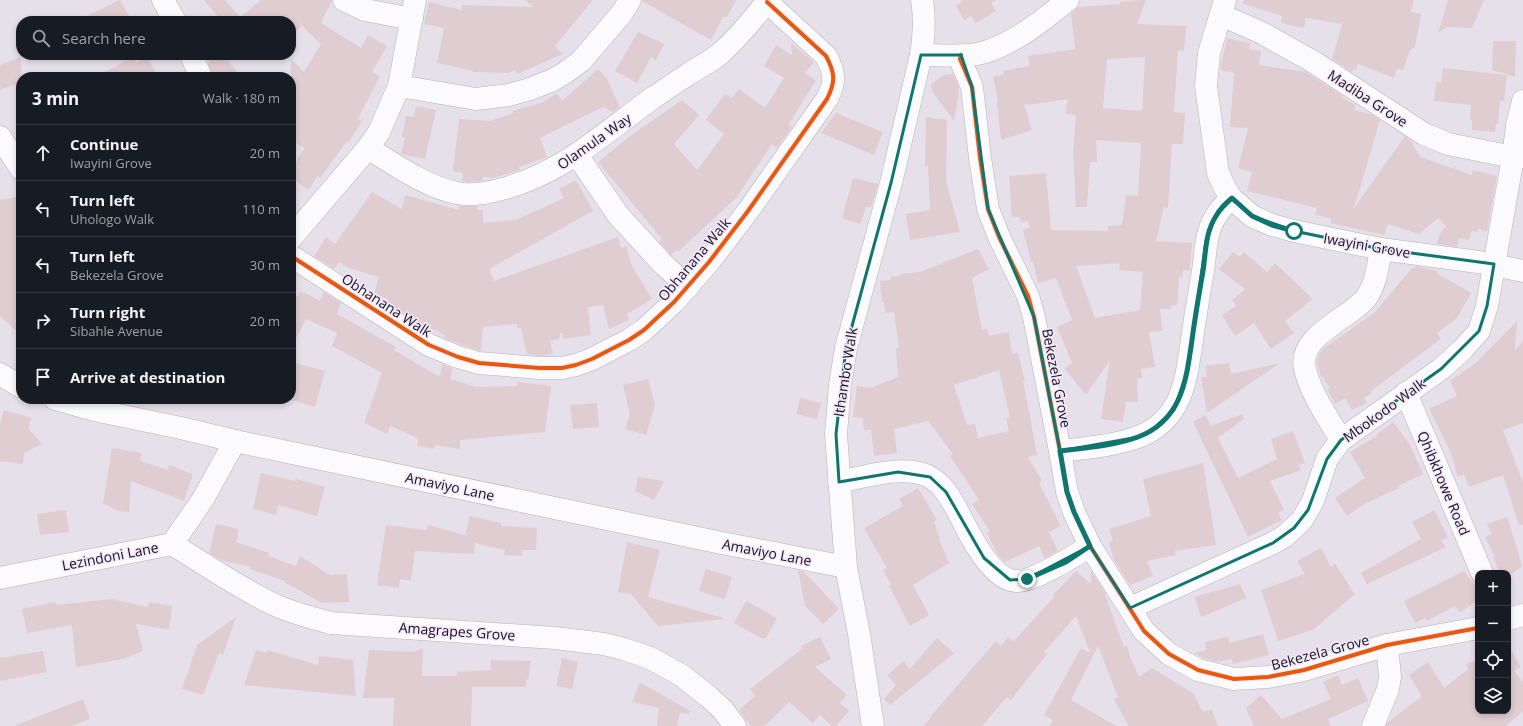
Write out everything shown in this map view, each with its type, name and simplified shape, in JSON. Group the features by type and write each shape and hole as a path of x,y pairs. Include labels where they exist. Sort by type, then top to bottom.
{"street":[{"path":"162,0 172,16"},
{"path":"296,226 368,148 379,132 399,86 414,10 365,10 344,0"},
{"path":"399,86 476,99 510,95 530,89 553,80 581,61 622,13 630,0"},
{"name":"Ithambo Walk","path":"873,726 859,634 846,567 836,434 840,385 846,348 891,183 921,55 924,21 922,0"},
{"path":"921,55 961,55 988,52 1040,23 1068,0"},
{"name":"Olamula Way","path":"368,148 399,168 430,184 456,193 487,193 514,186 549,171 577,156 673,84 713,60 736,38 768,1"},
{"name":"Obhanana Walk","path":"296,259 429,345 458,357 479,363 539,368 562,368 592,359 619,346 644,330 688,287 748,211 828,99 834,82 832,68 826,56 768,1"},
{"name":"Madiba Grove","path":"1223,7 1260,32 1312,61 1424,134 1448,144 1518,157"},
{"name":"Iwayini Grove","path":"1223,7 1209,53 1206,86 1218,172 1225,188 1232,198 1252,216 1272,225 1327,239 1381,249 1494,264 1523,271"},
{"name":"Bekezela Grove","path":"961,55 960,59 972,87 980,158 988,209 999,237 1028,296 1034,317 1067,492 1074,512 1090,546 1144,631 1168,654 1198,670 1234,679 1268,677 1304,670 1386,645 1475,629"},
{"path":"193,60 199,72"},
{"name":"Mbokodo Walk","path":"1130,608 1273,543 1285,536 1302,520 1308,510 1327,460 1341,440 1441,369 1463,349 1479,331 1487,306 1494,264 1518,157 1517,125 1523,101"},
{"path":"0,136 16,161"},
{"path":"577,156 618,215 662,263 688,287"},
{"path":"1060,451 1121,442 1139,437 1153,429 1174,410 1188,370 1204,266 1206,241 1216,215 1232,198"},
{"path":"1341,440 1314,392 1305,368 1304,360 1307,351 1317,336 1356,308 1366,297 1375,280 1381,249"},
{"path":"0,374 16,383"},
{"name":"Qhibkhowe Road","path":"1406,393 1481,570"},
{"name":"Amaviyo Lane","path":"73,404 94,410 121,407 181,428 234,441 846,567"},
{"name":"Lezindoni Lane","path":"0,578 172,544 203,499 234,441"},
{"path":"839,482 872,475 898,472 923,474 930,477 940,484 946,492 975,545 984,558 1000,574 1010,580 1017,581 1033,577 1066,562 1090,546"},
{"name":"Amagrapes Grove","path":"172,544 210,568 275,605 331,623 555,638 604,644 624,649 650,658 680,675 723,710 735,726"},
{"path":"1511,618 1523,615"},
{"path":"1373,726 1386,694 1390,677 1386,645"}],"highlighted area":[{"path":"921,55 961,55 972,87 988,209 1034,317 1060,451 1139,437 1153,429 1174,410 1188,370 1206,241 1216,215 1231,198 1252,216 1294,231 1381,249 1494,264 1487,306 1479,331 1441,369 1341,440 1327,459 1308,510 1294,528 1273,543 1130,608 1090,546 1027,579 1010,580 984,558 946,492 930,477 898,472 839,482 836,434 846,348 891,183"}],"building":[{"path":"119,0 129,16 87,16"},
{"path":"204,0 225,0 239,16 218,16"},
{"path":"261,0 332,0 321,23 361,48 368,35 387,46 372,72 380,76 358,119 362,121 349,142 347,141 320,178 318,176 308,190 296,181 297,159 305,148 296,143 296,72 291,72 291,60 304,72 321,44 302,26 296,31 296,16 241,16"},
{"path":"525,0 593,0 555,46 563,54 517,74 515,70 508,73 473,72 437,63 444,28 424,24 429,2 462,10 462,5 533,7"},
{"path":"642,0 736,0 727,17 723,17 711,40"},
{"path":"961,0 996,0 991,3 996,11 976,23 971,16 964,20 956,6 962,2"},
{"path":"1146,0 1137,24 1186,26 1184,51 1178,50 1174,112 1185,113 1183,144 1172,144 1168,208 1164,207 1156,241 1192,243 1190,271 1183,270 1182,277 1179,277 1177,305 1172,305 1171,309 1160,309 1162,331 1149,332 1155,367 1141,369 1142,378 1137,378 1138,402 1126,402 1123,422 1101,419 1110,360 1086,395 1065,369 1072,363 1057,327 1072,320 1056,278 1038,283 1023,230 1030,228 1028,221 1021,222 1020,217 1012,217 1009,176 1046,173 1051,230 1108,231 1108,226 1122,225 1126,195 1138,196 1141,143 1096,140 1097,162 1090,162 1087,207 1076,207 1073,152 1076,115 1065,113 1068,99 1028,105 1024,104 1032,130 1001,140 998,101 993,77 1004,74 1003,71 1029,66 1028,56 1075,49 1071,14 1078,7 1120,4 1120,2","holes":["1145,57 1142,111 1103,108 1107,59","1120,263 1119,270 1143,272 1140,310 1095,318 1076,266"]},
{"path":"1244,0 1414,0 1411,12 1421,14 1415,47 1410,50 1403,70 1397,69 1394,78 1358,64 1356,70 1353,69 1352,72 1332,59 1342,24 1306,18 1304,28 1281,23 1282,16 1243,4"},
{"path":"1448,0 1484,0 1472,28 1447,27 1438,33"},
{"path":"638,32 664,44 656,60 651,57 637,83 615,71"},
{"path":"1227,38 1250,43 1249,49 1261,51 1259,65 1306,72 1343,96 1342,98 1356,105 1354,110 1373,115 1380,120 1354,208 1405,136 1411,141 1420,157 1472,175 1473,170 1497,176 1487,231 1478,229 1477,232 1472,231 1469,240 1459,238 1457,247 1437,244 1439,235 1446,226 1438,218 1419,234 1388,224 1384,235 1331,223 1331,219 1315,214 1317,208 1247,191 1252,172 1238,168 1248,128 1230,127 1234,73 1220,70"},
{"path":"1493,41 1516,41 1515,77 1492,70"},
{"path":"791,43 814,62 805,73 816,80 789,124 792,127 777,148 772,144 737,197 678,252 677,250 671,255 659,242 662,239 598,162 630,136 682,100 699,115 674,144 697,170 724,134 706,120 725,94 732,98 739,89 765,108 784,78 764,66 776,45 792,55"},
{"path":"16,59 21,60 21,72 16,72 16,84 0,90 0,65"},
{"path":"127,60 134,60 136,63 142,60 149,60 155,72 105,72"},
{"path":"212,60 227,60 237,72 211,72 208,63"},
{"path":"1443,68 1507,75 1504,101 1500,101 1498,124 1496,124 1495,132 1472,130 1472,120 1470,121 1471,105 1434,101 1436,82 1441,83"},
{"path":"598,69 607,79 620,107 613,112 603,107 540,138 547,157 519,167 520,170 493,178 483,177 482,181 469,182 462,181 463,173 453,171 459,119 490,121 514,113 513,111 543,102 557,93 562,101"},
{"path":"953,74 958,85 959,93 954,121 932,91 931,84 944,75"},
{"path":"416,106 436,110 425,159 401,154 405,137 402,137 406,116 414,117"},
{"path":"836,113 883,132 874,155 821,133"},
{"path":"926,117 947,120 946,181 960,232 910,240 906,214 930,210 928,166 925,166"},
{"path":"853,178 878,184 871,207 866,207 860,224 842,218"},
{"path":"576,180 593,211 489,269 494,281 618,237 621,248 626,246 632,266 652,299 627,314 629,320 609,329 603,305 588,307 591,335 563,339 562,333 560,333 559,339 550,341 553,353 543,356 527,354 521,328 517,328 517,324 483,327 481,351 444,338 445,335 413,320 387,303 388,299 374,294 379,277 349,268 339,262 334,269 314,256 326,237 335,244 372,192 402,209 405,195 459,210 459,206 478,206 477,210 483,210 483,223 516,220 564,198 559,189"},
{"path":"16,197 16,330 0,316 0,200"},
{"path":"978,249 989,269 972,278 982,330 987,328 989,336 1009,332 1012,354 1018,353 1025,382 1023,380 1037,455 1028,457 1042,481 1039,483 1061,526 1049,532 1058,551 1045,558 1039,546 1005,562 998,555 987,533 990,531 972,504 979,500 950,456 953,454 928,421 894,429 897,453 874,456 871,430 864,430 863,418 853,417 857,386 870,388 898,377 896,348 899,348 894,312 885,313 884,302 882,303 880,281 891,280 890,277 900,276 900,274 920,272","holes":["999,370 1010,418 1006,418 1009,431 978,438 975,424 967,425 954,385"]},
{"path":"1233,252 1240,257 1244,252 1267,272 1275,263 1313,299 1285,321 1294,333 1271,349 1254,323 1235,336 1222,315 1236,306 1232,300 1245,289 1219,269"},
{"path":"1415,266 1438,271 1438,274 1471,293 1457,318 1437,333 1441,339 1371,391 1372,393 1364,398 1367,403 1352,410 1345,398 1335,404 1327,389 1330,388 1320,374 1317,360 1320,353 1323,349 1375,312 1412,268 1415,268"},
{"path":"301,291 320,301 324,292 341,303 337,314 396,347 394,350 436,375 440,376 442,364 453,369 450,379 477,387 517,386 518,382 551,386 545,432 460,440 460,449 435,445 434,449 417,446 418,438 390,426 387,434 364,423 382,373 332,346 337,333 306,319 296,338 296,295 298,296"},
{"path":"1517,321 1515,351 1523,340 1523,423 1503,430 1523,482 1523,525 1519,525 1503,475 1469,487 1464,474 1458,477 1450,451 1429,409 1457,396 1450,381 1476,363"},
{"path":"296,363 325,371 315,407 296,401"},
{"path":"1229,363 1231,374 1280,363 1207,413 1201,377 1207,377 1205,366"},
{"path":"648,379 655,405 646,435 625,429 630,414 623,385"},
{"path":"800,398 821,403 817,419 796,414"},
{"path":"597,403 599,427 573,429 570,405"},
{"path":"4,410 32,418 28,428 42,444 24,453 23,464 0,461 0,424"},
{"path":"1242,414 1244,419 1218,438 1238,478 1277,459 1271,439 1293,431 1305,463 1299,465 1301,470 1270,481 1284,510 1278,513 1282,520 1248,537 1193,422 1205,415 1211,426"},
{"path":"1393,422 1410,445 1423,474 1398,486 1399,488 1366,503 1347,516 1335,498 1365,478 1350,452 1377,436 1376,435"},
{"path":"112,448 141,453 140,461 168,470 169,465 193,474 184,501 131,481 129,512 118,511 103,503"},
{"path":"1203,463 1216,545 1175,551 1176,555 1147,561 1153,576 1130,585 1114,560 1109,543 1113,540 1109,529 1151,516 1143,479"},
{"path":"261,473 295,481 296,479 325,487 317,516 278,505 276,515 253,509"},
{"path":"638,477 664,481 654,500 635,491"},
{"path":"918,488 937,520 934,522 949,563 913,585 929,615 910,626 889,586 891,584 883,570 887,568 864,528 903,506 899,499"},
{"path":"66,510 69,532 40,535 37,514"},
{"path":"1434,510 1448,537 1441,541 1446,547 1367,584 1361,573 1421,539 1412,522"},
{"path":"470,516 501,523 501,526 537,528 536,550 522,550 522,556 504,555 505,550 475,543 474,554 415,551 411,581 400,579 399,588 377,585 386,525 427,530 428,525 465,535"},
{"path":"1507,517 1522,566 1511,575 1511,570 1499,570 1493,556 1494,555 1485,537 1491,534 1487,524"},
{"path":"216,524 239,529 236,542 269,553 268,556 296,566 300,556 330,575 347,574 349,602 322,603 284,582 285,581 250,569 251,567 221,560 209,553"},
{"path":"627,542 660,550 648,597 724,619 658,626 631,594 618,592"},
{"path":"1321,548 1331,567 1335,564 1355,594 1314,629 1278,641 1261,590 1305,574 1297,561"},
{"path":"706,569 732,577 725,599 699,591"},
{"path":"798,570 803,571 839,609 823,624 805,606"},
{"path":"1091,570 1106,594 1105,595 1124,647 1127,646 1139,677 1152,668 1194,694 1202,711 1212,710 1218,726 1129,726 1114,699 1118,697 1098,646 1071,700 1116,726 1049,726 1053,720 1044,715 1081,648 1090,653 1076,616 1044,652 1047,654 1011,700 1007,697 982,726 924,726 930,717 996,641 1001,646 1008,637 1014,641 1054,597 1053,595 1076,571 1091,584"},
{"path":"1464,571 1475,586 1475,601 1460,613 1455,606 1427,621 1425,618 1415,623 1404,601"},
{"path":"1240,584 1246,598 1201,617 1194,597"},
{"path":"112,599 148,607 149,602 172,606 169,630 136,624 143,651 123,659 76,667 72,625 27,633 22,609 55,602 56,605"},
{"path":"746,601 777,618 766,638 760,638 734,623"},
{"path":"236,617 223,655 219,653 203,695 182,689 197,645"},
{"path":"1263,634 1269,655 1233,664 1232,659 1217,662 1203,658 1195,653 1206,650 1205,642 1228,637 1229,643"},
{"path":"820,637 831,659 815,667 847,695 840,703 849,711 836,726 832,726 820,715 813,723 789,702 765,726 751,726 739,710 755,696 750,689 802,649 801,646"},
{"path":"937,638 954,653 890,705 884,699 896,685 887,675 904,661 910,669"},
{"path":"423,648 422,676 457,676 457,672 491,670 491,660 531,661 528,680 526,679 526,687 472,687 471,726 393,726 394,698 363,698 369,650 412,652"},
{"path":"256,650 267,653 268,650 318,665 319,656 353,660 356,696 244,685"},
{"path":"1511,650 1521,667 1514,671 1523,682 1523,711 1506,726 1386,726 1388,722 1422,696 1409,675 1428,662 1444,688 1468,669 1466,664 1475,661 1475,714 1511,714"},
{"path":"43,651 47,672 0,681 0,658"},
{"path":"562,658 578,662 572,689 556,686"},
{"path":"1338,675 1342,685 1358,678 1368,701 1328,719 1331,726 1254,726 1246,708 1261,695 1282,719 1331,699 1323,682"},
{"path":"640,682 690,711 689,714 680,713 677,726 657,726 659,708 632,702"},
{"path":"83,699 90,719 71,726 16,726 16,725"}],"cycle path":[{"path":"296,259 429,345 458,357 479,363 539,368 562,368 592,359 629,340 644,330 674,302 709,262 748,211 830,93 833,82 833,72 826,56 767,2"},
{"path":"961,55 960,59 972,87 980,158 988,209 999,237 1028,296 1034,317 1067,492 1074,512 1090,546 1144,631 1169,654 1198,670 1234,679 1268,677 1304,670 1387,645 1475,629"}],"route":[{"path":"1027,579 1066,562 1090,546 1074,512 1067,492 1060,451 1101,446 1139,437 1153,429 1174,410 1184,387 1188,370 1204,266 1206,241 1216,215 1232,198 1252,216 1272,225 1294,231"}]}
